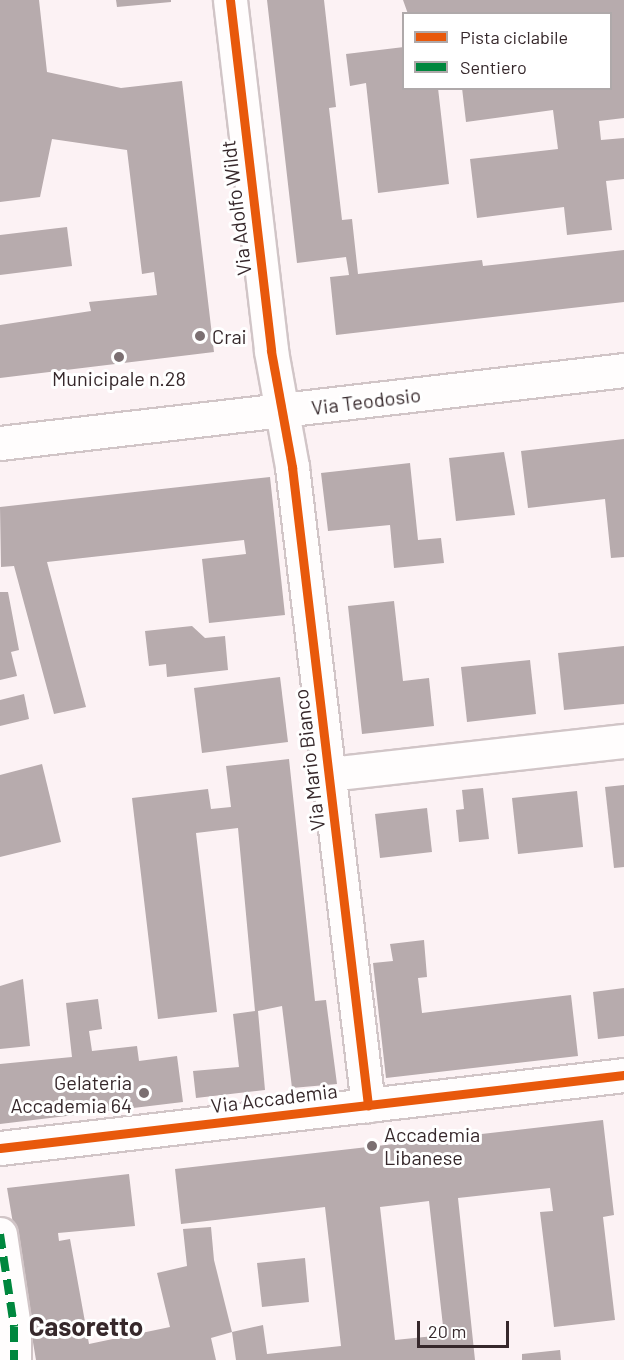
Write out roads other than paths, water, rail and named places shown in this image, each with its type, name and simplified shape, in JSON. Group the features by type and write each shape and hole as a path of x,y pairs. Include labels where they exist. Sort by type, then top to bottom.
{"street":[{"name":"Via Adolfo Wildt","path":"230,0 271,351 282,411"},
{"name":"Via Teodosio","path":"0,443 624,370"},
{"name":"Via Mario Bianco","path":"282,411 292,467 368,1105"},
{"path":"328,774 624,741"},
{"name":"Via Accademia","path":"0,1148 624,1075"},
{"path":"0,1234 14,1327 14,1360"}],"place":[{"name":"Crai","path":"200,336"},
{"name":"Municipale n.28","path":"119,357"},
{"name":"Gelateria Accademia 64","path":"144,1093"},
{"name":"Accademia Libanese","path":"372,1146"}],"district":[{"name":"Casoretto","path":"86,1326"}]}
